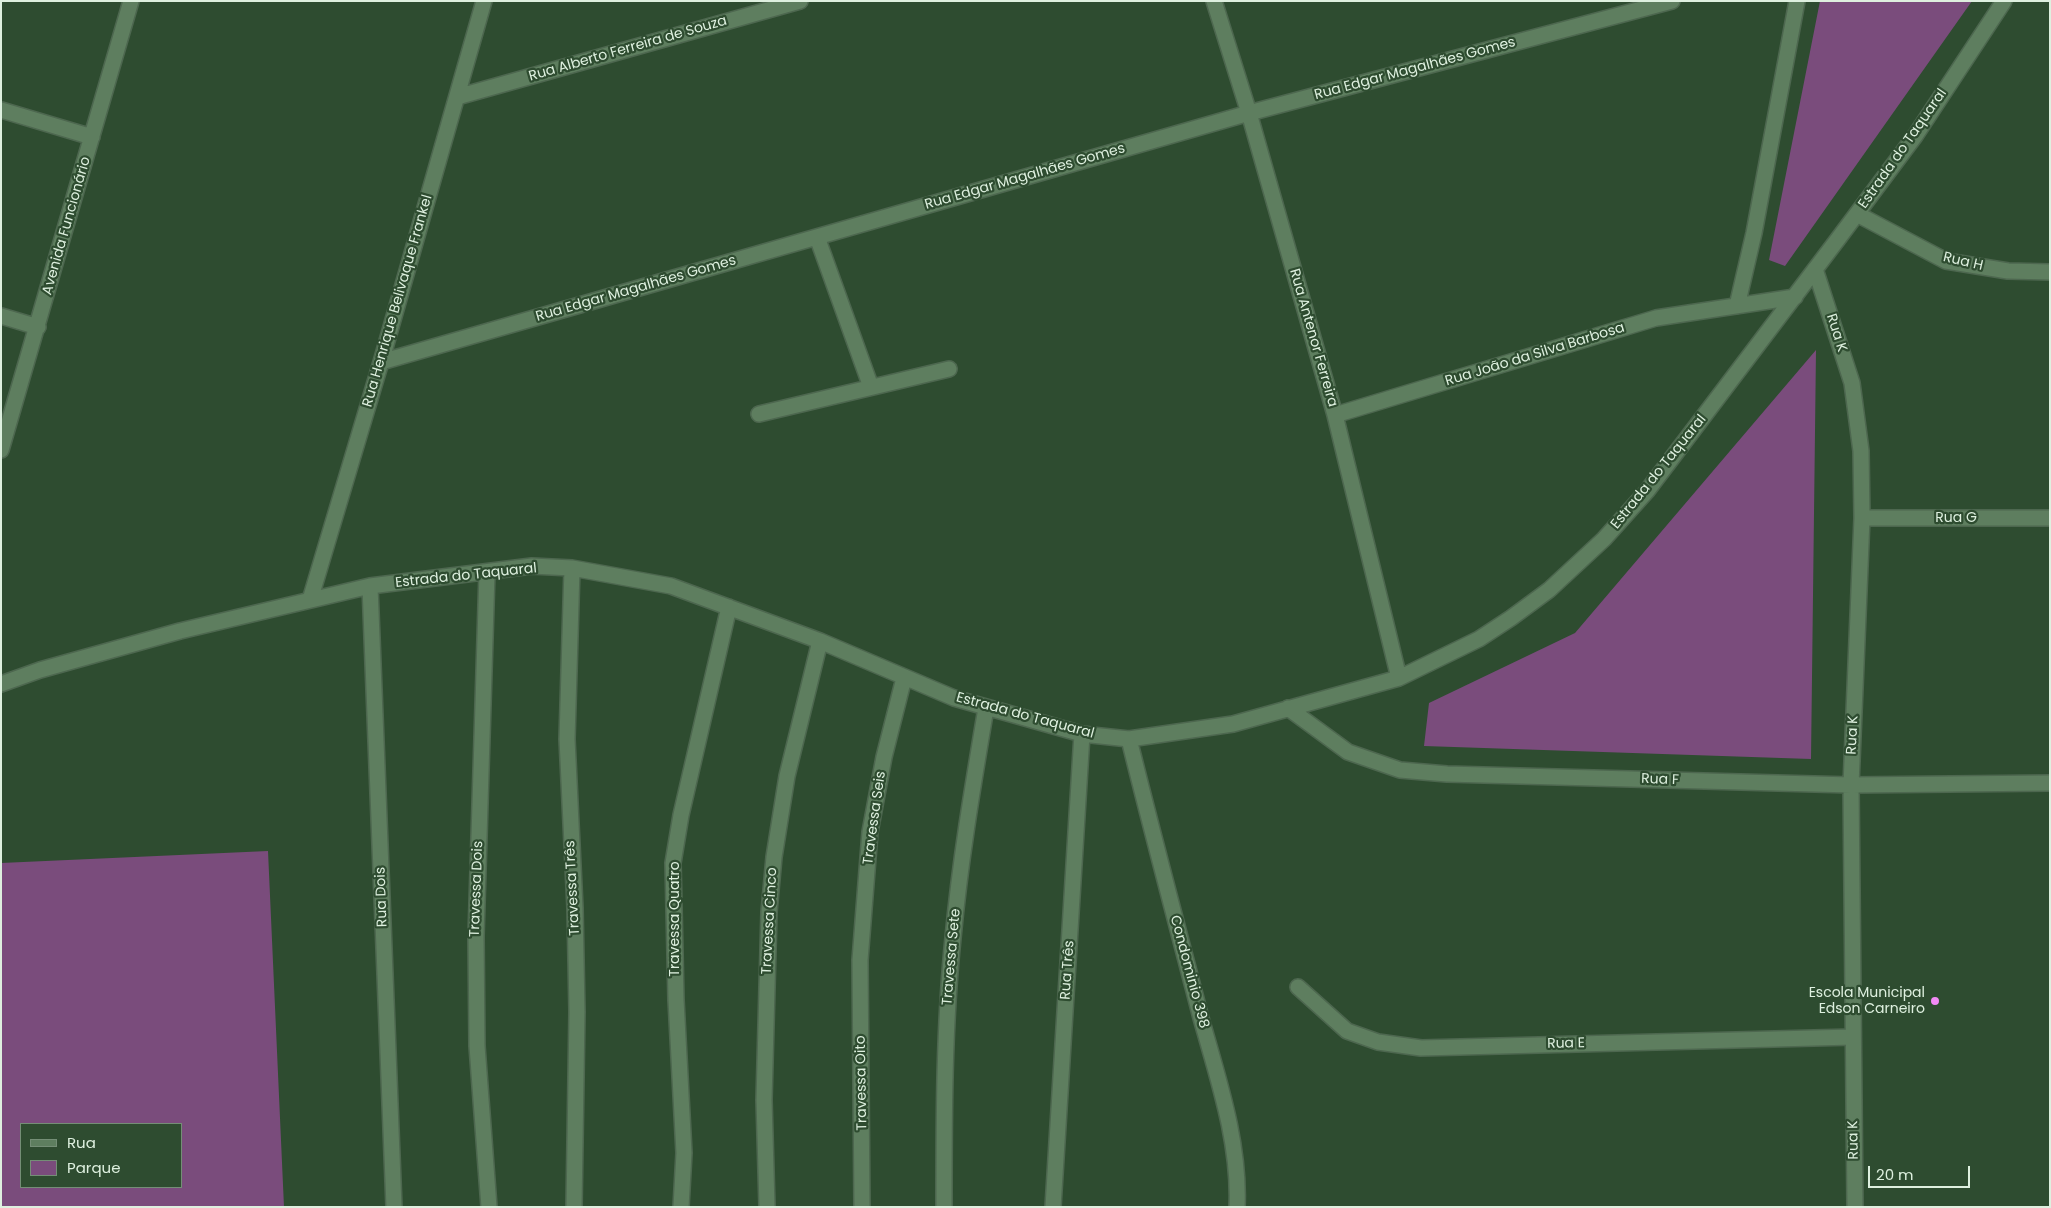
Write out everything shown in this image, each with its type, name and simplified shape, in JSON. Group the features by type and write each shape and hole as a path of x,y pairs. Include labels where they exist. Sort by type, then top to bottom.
{"street":[{"name":"Avenida Funcionário","path":"1,450 131,1"},
{"name":"Rua Henrique Belivaque Frankel","path":"310,600 381,362 484,1"},
{"name":"Rua Alberto Ferreira de Souza","path":"457,97 800,1"},
{"name":"Rua Antenor Ferreira","path":"1214,1 1335,415 1399,678"},
{"name":"Rua Edgar Magalhães Gomes","path":"381,362 1248,113 1672,1"},
{"path":"1737,306 1754,233 1797,1"},
{"name":"Estrada do Taquaral","path":"1,684 40,670 171,634 370,586 532,566 572,568 670,586 820,641 904,678 986,708 1082,734 1129,739 1233,724 1399,678 1479,639 1549,590 1604,539 1647,491 1915,136 2004,1"},
{"path":"1,110 92,137"},
{"name":"Rua H","path":"1857,214 1946,261 2008,271 2050,272"},
{"path":"817,237 872,387"},
{"name":"Rua K","path":"1815,270 1852,383 1861,451 1862,518 1850,785 1855,1207"},
{"name":"Rua João da Silva Barbosa","path":"1335,415 1656,318 1795,297"},
{"path":"1,316 38,327"},
{"path":"759,414 949,369"},
{"name":"Rua G","path":"1862,518 2050,518"},
{"name":"Travessa Três","path":"572,568 567,739 576,983 574,1207"},
{"name":"Travessa Dois","path":"487,572 476,936 477,1046 489,1207"},
{"name":"Rua Dois","path":"370,586 394,1207"},
{"name":"Travessa Quatro","path":"681,1207 684,1153 676,1000 673,863 681,815 729,607"},
{"name":"Travessa Cinco","path":"767,1207 764,1100 769,912 774,858 787,776 820,641"},
{"name":"Travessa Seis","path":"860,960 870,832 884,757 904,678"},
{"name":"Travessa Sete","path":"944,1207 944,1098 947,1008 961,858 986,708"},
{"name":"Rua F","path":"1288,708 1348,752 1400,770 1448,774 1850,785 2050,783"},
{"name":"Rua Três","path":"1053,1207 1082,734"},
{"name":"Condominio 398","path":"1129,739 1228,1118 1238,1186 1237,1207"},
{"name":"Travessa Oito","path":"860,960 862,1207"},
{"name":"Rua E","path":"1298,987 1347,1032 1378,1042 1421,1048 1853,1037"}],"green space":[{"path":"1820,1 1972,1 1785,266 1769,260"},
{"path":"1816,350 1811,759 1424,746 1429,703 1575,633"},
{"path":"268,851 284,1207 1,1207 1,863"}],"place":[{"name":"Escola Municipal Edson Carneiro","path":"1935,1001"}]}
